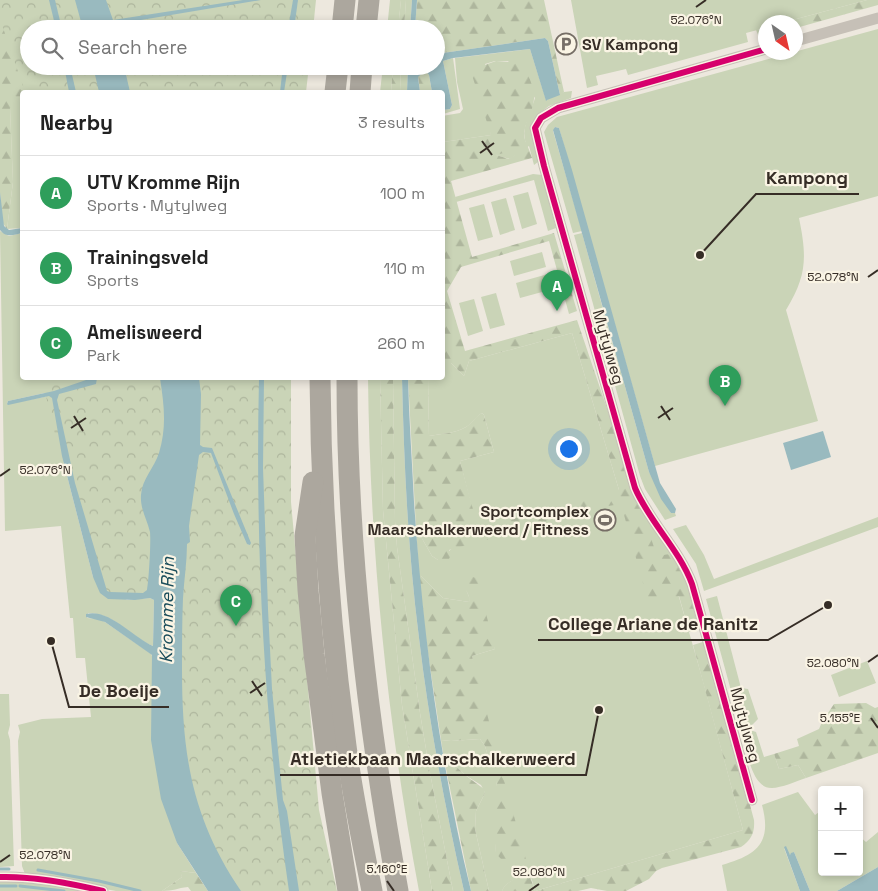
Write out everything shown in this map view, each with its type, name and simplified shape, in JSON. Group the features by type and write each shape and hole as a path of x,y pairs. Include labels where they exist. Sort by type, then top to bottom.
{"highway":[{"path":"343,20 345,0"},
{"path":"367,20 369,0"},
{"path":"335,90 337,75"},
{"path":"360,90 361,75"},
{"path":"320,380 320,430 325,533 334,637 346,748 372,891"},
{"path":"347,380 350,499 360,628 381,796 398,891"},
{"path":"320,430 305,536 308,590 330,783 348,891"}],"street":[{"path":"803,38 878,18"},
{"name":"Mytylweg","path":"752,800 689,576 677,552 642,502 635,488 535,128 541,118 558,108 758,51"},
{"path":"0,877 18,877 74,884 103,891"}],"green space":[{"path":"0,0 20,20 20,75 28,75 28,85 54,90 20,90 20,108 10,108 13,182 7,229 2,222 0,192"},
{"path":"0,0 316,0 314,20 20,20 20,75 308,75 306,90 24,90 0,19"},
{"path":"390,0 401,0 399,20 388,20"},
{"path":"401,0 406,0 405,20 399,20"},
{"path":"406,0 412,0 411,20 405,20"},
{"path":"417,0 544,0 564,92 560,95 548,41 545,38 445,53 445,20 416,20"},
{"path":"571,0 867,0 803,17 803,15 758,15 758,30 746,33 748,42 628,75 626,69 596,76 598,85 587,88"},
{"path":"867,0 878,0 878,5 803,26 803,17"},
{"path":"878,29 878,196 799,218 804,255 803,266 798,287 786,310 818,421 655,466 559,128 555,127 553,131 582,231 573,233 544,132 548,125 557,117 765,60 803,60 803,50"},
{"path":"530,49 546,100 564,92 572,91 571,98 549,106 540,113 538,162 534,165 529,146 510,159 495,155 526,143 524,138 525,126 535,98 508,61 495,61 485,64 491,135 445,142 445,116 460,113 463,109 457,82 455,58"},
{"path":"453,58 460,109 445,113 445,110 450,109 452,105 445,71 445,60"},
{"path":"496,61 521,63 526,70 534,95 524,136 532,158 451,181 472,257 554,233 577,311 569,314 549,241 461,267 447,291 465,351 577,320 657,556 676,553 703,628 689,632 679,596 649,605 621,504 608,506 605,494 619,490 572,333 469,361 464,376 451,363 445,363 445,142 491,135 472,75 479,67","holes":["526,147 516,152 509,159 496,155"]},
{"path":"382,75 392,75 391,90 380,90"},
{"path":"392,75 401,75 400,90 391,90"},
{"path":"401,75 408,75 407,90 400,90"},
{"path":"429,75 432,90 420,90 418,76"},
{"path":"10,108 20,108 20,228 7,229 13,182"},
{"path":"533,174 542,175 556,228 548,231 534,180 456,202 455,197"},
{"path":"528,192 537,224 522,229 513,196"},
{"path":"506,198 515,230 500,235 491,202"},
{"path":"484,204 493,237 478,241 469,208"},
{"path":"0,231 9,236 20,233 20,380 84,380 54,391 8,401 7,404 49,396 62,456 93,577 127,600 150,598 154,600 153,646 106,617 88,613 87,618 99,619 105,622 153,657 177,843 196,873 181,871 182,877 162,891 116,891 25,874 22,866 18,741 20,732 18,725 42,719 91,717 85,658 76,658 73,618 70,618 61,526 5,531"},
{"path":"582,233 614,349 606,351 574,235"},
{"path":"542,252 546,267 514,276 510,261"},
{"path":"548,274 553,289 520,298 516,283"},
{"path":"496,293 505,325 490,329 481,297"},
{"path":"474,299 483,331 468,336 459,303"},
{"path":"572,333 619,490 633,492 676,553 667,555 743,830 535,891 531,877 510,882 502,891 489,891 475,829 476,811 485,793 481,785 465,775 450,760 444,759 441,740 480,739 485,746 490,763 472,656 495,649 466,590 470,599 469,602 443,598 419,576 416,528 432,556 438,560 477,528 460,461 494,452 484,415 482,413 462,429 429,436 428,380 445,380 445,363 451,363 464,376 469,361","holes":["497,781 496,853 494,815"]},
{"path":"615,351 649,472 671,513 675,513 676,516 665,520 645,489 640,476 606,353"},
{"path":"58,380 291,380 291,502 319,810 337,891 229,891 173,755 171,596 105,595 57,442 43,384"},
{"path":"368,380 380,380 383,510 402,705 432,891 419,891 389,699 372,507"},
{"path":"380,380 393,380 397,547 420,713 453,891 432,891 402,705 383,510"},
{"path":"393,380 402,380 405,475 415,606 438,765 464,891 453,891 430,773 420,713 395,521"},
{"path":"408,380 428,380 429,436 462,429 480,414 484,415 494,452 460,461 478,528 593,497 596,510 449,550 450,557 448,561 444,562 432,556 416,528"},
{"path":"878,517 878,527 704,591 696,564 673,529 686,525 704,555 714,579"},
{"path":"419,576 443,598 469,602 466,586 467,580 473,577 477,578 495,649 472,656 499,760 490,763 485,746 480,739 441,740 426,640"},
{"path":"717,596 741,688 748,689 758,719 752,725 739,720 706,599"},
{"path":"706,641 754,820 754,829 750,839 741,847 662,868 656,871 649,879 626,891 607,891 591,888 578,891 535,891 743,830 693,645"},
{"path":"867,661 876,683 839,697 831,675"},
{"path":"0,694 9,694 10,725 8,733 10,740 14,866 0,867"},
{"path":"866,703 875,708 878,707 878,753 806,778 798,765 779,769 774,754 799,746 797,739 819,729 834,704"},
{"path":"750,730 756,732 764,757 774,754 779,769 798,765 806,778 776,788 765,786 759,782 754,775 742,732"},
{"path":"446,758 484,789 485,793 476,811 475,829 489,891 471,891 444,759"},
{"path":"502,773 527,863 505,862 496,853 494,800 495,790"},
{"path":"798,792 815,815 818,813 818,876 863,876 837,891 810,891 794,852 790,855 784,848 800,891 727,891 722,865 745,857 759,845 765,829 762,805"},
{"path":"878,832 878,867 863,876 863,839 866,842"},
{"path":"180,871 196,873 208,891 191,891 188,887 162,891 182,877"},
{"path":"530,876 535,891 502,891 510,882 518,878"},
{"path":"0,880 32,881 89,891 0,891"}],"water":[{"path":"49,0 55,0 60,20 54,20"},
{"path":"75,0 106,0 113,20 81,20"},
{"path":"243,0 261,0 141,20 113,20"},
{"path":"293,0 298,0 295,20 290,20"},
{"path":"412,0 417,0 416,20 411,20"},
{"path":"545,38 548,41 560,95 546,101 530,49 445,60 445,53"},
{"path":"445,71 452,105 450,109 445,110 445,90 432,90 429,75 445,75"},
{"path":"66,75 72,75 76,90 69,90"},
{"path":"95,75 126,75 130,90 99,90"},
{"path":"282,75 287,75 284,90 280,90"},
{"path":"408,75 420,75 418,77 420,90 407,90"},
{"path":"555,127 559,128 572,170 660,483 676,509 675,513 671,513 661,499 649,472 553,130"},
{"path":"0,192 4,226 9,230 20,228 20,233 7,235 0,230"},
{"name":"Kromme Rijn","path":"86,380 97,380 96,384 59,394 57,400 75,483 107,591 143,593 147,590 150,532 141,495 162,443 164,406 160,380 199,380 201,394 200,445 212,448 251,543 250,545 247,544 211,453 203,452 199,455 189,526 190,542 187,544 183,598 182,670 184,730 193,785 201,812 224,864 241,891 208,891 177,843 161,799 151,740 152,655 105,622 86,617 86,614 95,613 104,615 153,646 154,600 150,598 135,600 108,599 100,593 93,577 62,456 52,398 49,396 7,404 8,401 54,391"},
{"path":"259,380 264,380 263,468 272,689 283,800 287,811 299,891 289,891 280,827 267,699 260,571"},
{"path":"402,380 408,380 414,502 422,600 434,698 450,795 471,891 464,891 444,797 428,702 415,606 405,475"},
{"path":"823,431 831,457 791,470 783,443"},
{"path":"786,846 790,855 794,852 810,891 800,891 784,847"},
{"path":"878,867 878,891 837,891 863,876"}],"waterway":[{"path":"0,869 9,869"},
{"path":"38,870 99,881 140,891"},
{"path":"0,886 16,886"},
{"path":"20,886 64,891"}],"cycle path":[{"path":"752,800 692,584 680,559 648,513 635,488 535,128 541,118 558,108 758,51"},
{"path":"0,877 52,881 103,891"}],"place":[{"name":"SV Kampong","path":"566,44"},
{"name":"Kampong","path":"700,255"},
{"name":"UTV Kromme Rijn","path":"557,311"},
{"name":"Trainingsveld","path":"725,406"},
{"name":"Sportcomplex Maarschalkerweerd / Fitness","path":"605,520"},
{"name":"College Ariane de Ranitz","path":"828,605"},
{"name":"Amelisweerd","path":"236,626"},
{"name":"De Boeije","path":"51,641"},
{"name":"Atletiekbaan Maarschalkerweerd","path":"599,710"}]}
